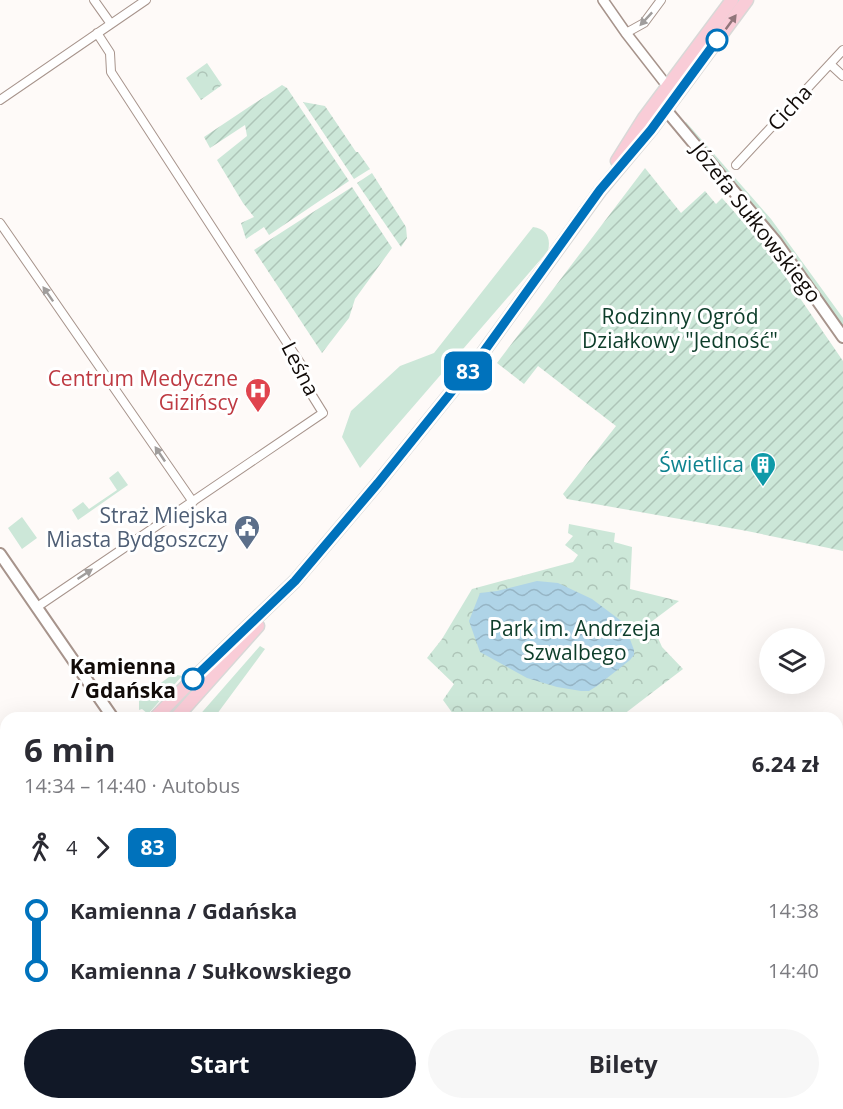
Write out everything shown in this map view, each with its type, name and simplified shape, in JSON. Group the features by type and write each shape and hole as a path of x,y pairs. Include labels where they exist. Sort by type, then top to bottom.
{"main road":[{"path":"672,92 732,0"},
{"path":"181,712 237,651 364,501 482,354 662,105 747,0"},
{"name":"Józefa Sułkowskiego","path":"662,105 776,242 843,337"},
{"path":"0,554 110,712"},
{"path":"161,712 295,581"}],"street":[{"path":"94,0 111,24"},
{"path":"0,100 146,0"},
{"path":"603,0 672,92"},
{"path":"626,33 644,23 661,0"},
{"name":"Leśna","path":"37,607 323,413 305,384 304,369 111,72 110,53 97,33"},
{"name":"Cicha","path":"736,165 843,50"},
{"path":"830,64 843,76"},
{"path":"0,223 193,502"}],"green space":[{"path":"207,63 222,85 201,100 186,78"},
{"path":"282,85 287,88 349,181 269,235 264,227 246,239 241,223 254,217 217,160 247,136 245,125 210,148 204,137"},
{"path":"303,102 325,106 370,169 354,179"},
{"path":"686,122 771,219 843,318 843,328 777,233 684,124"},
{"name":"Rodzinny Ogród Działkowy \"Jedność\"","path":"645,168 681,213 705,191 716,204 722,198 765,247 843,361 843,551 747,531 567,499 563,494 616,426 538,366 524,384 497,363"},
{"path":"372,173 406,227 407,238 401,247 357,183"},
{"path":"352,187 392,248 355,299 349,318 322,353 254,250"},
{"path":"533,227 542,230 547,235 548,251 360,468 342,437 351,411 400,366 434,353"},
{"path":"118,471 128,485 78,520 72,510 83,502 89,509 117,490 109,478"},
{"path":"22,517 37,538 22,549 8,528"},
{"name":"Park im. Andrzeja Szwalbego","path":"569,524 615,533 614,542 632,547 630,589 679,601 651,622 662,647 683,669 627,712 452,712 443,700 454,684 427,658 442,639 472,589 573,562 578,555 565,545 573,536 568,533"},
{"path":"260,646 265,649 218,712 202,712"},
{"path":"173,674 182,676 150,712 139,710 139,699"}],"water":[{"path":"537,581 558,583 592,599 624,623 634,650 634,655 630,660 597,686 589,691 581,691 527,678 480,652 469,621 480,593"}],"bus line":[{"name":"83","path":"193,679 295,581 328,544 482,354 600,190 651,130 717,40"}],"place":[{"name":"Centrum Medyczne Gizińscy","path":"258,414"},
{"name":"Świetlica","path":"763,488"},
{"name":"Straż Miejska Miasta Bydgoszczy","path":"247,551"},
{"name":"Kamienna / Gdańska","path":"193,679"}]}
